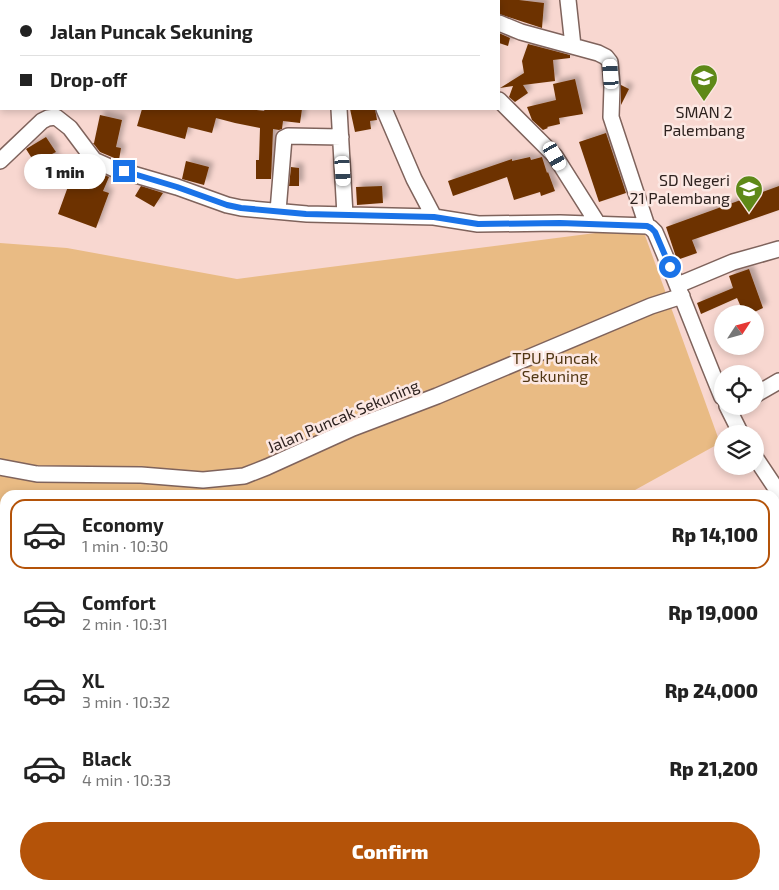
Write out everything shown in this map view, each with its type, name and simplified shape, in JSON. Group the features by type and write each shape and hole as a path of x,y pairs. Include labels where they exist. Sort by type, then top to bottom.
{"street":[{"path":"568,0 573,46"},
{"path":"500,23 521,32 603,54 610,62 612,86 611,116 651,229 680,290 714,374"},
{"path":"500,101 555,156 598,224"},
{"path":"339,110 345,215"},
{"path":"384,110 414,179 434,217"},
{"path":"0,160 42,121 56,117 70,128 84,150 94,160 112,168 241,208 306,214 434,217 478,224 598,224 651,229"},
{"path":"278,211 284,138 288,136 341,137"},
{"name":"Jalan Puncak Sekuning","path":"0,467 37,474 140,475 203,480 244,476 353,428 437,396 651,306 733,262 779,249"},
{"path":"764,390 779,381"},
{"path":"764,470 777,490"}],"green space":[{"name":"TPU Puncak Sekuning","path":"642,227 714,426 714,446 635,490 0,490 0,243 67,248 237,279"}],"building":[{"path":"500,0 544,3 542,28 500,14"},
{"path":"500,33 510,38 508,46 500,43"},
{"path":"528,44 570,55 570,58 553,60 555,81 523,85 528,93 515,102 509,97 513,86 500,88 524,73 522,61"},
{"path":"575,79 583,114 559,118 560,124 543,130 532,120 527,107 556,100 553,84"},
{"path":"621,85 629,89 621,105"},
{"path":"142,110 302,110 300,123 283,121 282,129 273,129 271,179 256,179 256,160 259,160 260,128 216,118 212,133 188,127 185,139 137,126"},
{"path":"350,110 375,110 377,120 370,121 371,129 355,132"},
{"path":"100,115 122,120 116,147 121,148 119,160 100,152 93,143"},
{"path":"606,133 626,193 599,202 579,142"},
{"path":"46,137 56,152 52,154 65,174 46,186 36,169 38,168 26,149"},
{"path":"530,157 531,160 542,157 555,191 541,196 540,192 514,200 507,177 453,196 448,181 512,159 512,161"},
{"path":"186,161 209,167 204,185 182,179"},
{"path":"291,167 299,168 299,186 289,186"},
{"path":"95,171 109,177 103,191 109,193 96,228 58,214 70,181 88,187"},
{"path":"141,186 163,193 154,207 135,196"},
{"path":"382,186 383,203 357,205 356,187"},
{"path":"779,186 779,210 692,240 697,253 677,260 666,227"},
{"path":"749,269 762,305 740,305 737,298 721,305 714,305 714,308 701,314 697,303 733,288 729,276"}],"place":[{"name":"SMAN 2 Palembang","path":"704,102"},
{"name":"SD Negeri 21 Palembang","path":"749,213"}],"route":[{"path":"124,171 241,208 306,214 434,217 478,224 560,223 647,226 655,232 670,267"}]}
